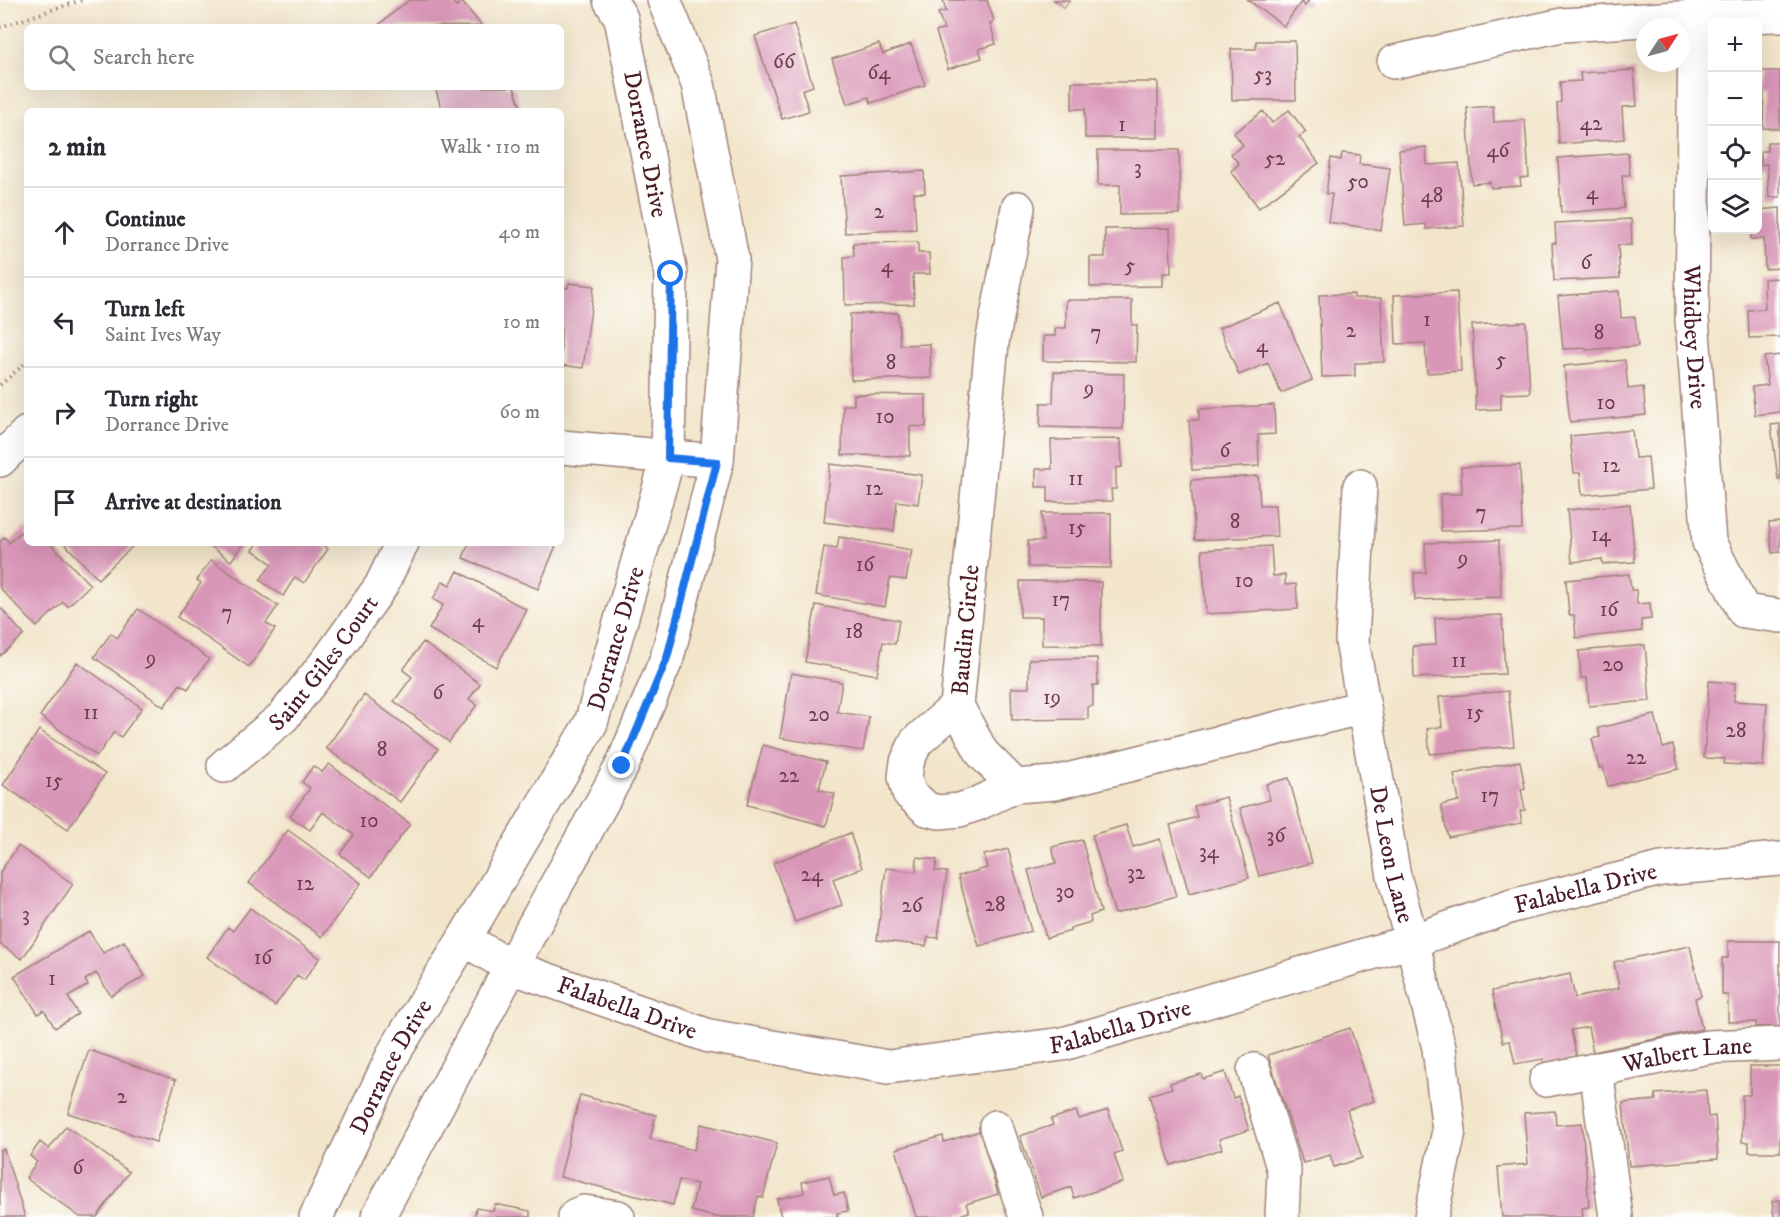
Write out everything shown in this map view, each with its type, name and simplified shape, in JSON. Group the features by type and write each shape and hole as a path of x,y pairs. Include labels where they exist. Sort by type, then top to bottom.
{"street":[{"path":"615,9 649,0"},
{"name":"Dorrance Drive","path":"378,1217 511,967 622,766 667,658 717,462 732,259 698,84 664,0"},
{"name":"Dorrance Drive","path":"316,1217 395,1051 591,723 668,458 671,274 615,9"},
{"path":"1394,62 1562,24 1780,15"},
{"name":"Whidbey Drive","path":"1695,17 1692,319 1709,542 1744,611 1780,615"},
{"name":"Baudin Circle","path":"1015,786 982,753 957,706 992,343 1018,208"},
{"path":"0,460 24,436"},
{"path":"564,447 717,462"},
{"name":"De Leon Lane","path":"1359,486 1352,641 1394,876 1413,941 1439,1048 1449,1131 1431,1217"},
{"name":"Saint Giles Court","path":"224,766 283,717 323,667 381,585 400,546"},
{"path":"957,706 916,742 907,762 905,777 909,793 927,809 939,812 969,807 1015,786 1055,783 1364,707"},
{"name":"Falabella Drive","path":"464,939 511,967 709,1036 888,1066 1064,1044 1413,941 1512,906 1661,869 1780,859"},
{"name":"Walbert Lane","path":"1546,1080 1708,1047 1780,1044"},
{"name":"Walbert Lane","path":"1596,1069 1616,1217"},
{"path":"1254,1070 1284,1171 1282,1217"},
{"path":"996,1127 1026,1217"},
{"path":"575,1217 584,1212 618,1217"}],"path":[{"path":"0,27 82,0"},
{"path":"0,385 24,365"}],"building":[{"path":"409,0 451,0 456,6 462,2 480,24 380,24"},
{"path":"943,0 987,0 994,21 990,23 996,44 979,49 982,58 948,69 936,32 944,29 938,13 946,11"},
{"path":"1054,0 1070,0 1064,8"},
{"path":"1248,0 1309,0 1305,6 1301,2 1284,26"},
{"path":"794,24 813,86 802,90 809,111 782,119 755,36"},
{"path":"1256,41 1295,41 1296,100 1232,100 1231,49 1256,49"},
{"path":"879,44 883,54 911,44 925,85 871,103 869,97 847,104 832,59"},
{"path":"1634,70 1637,106 1622,107 1624,139 1559,144 1557,103 1561,102 1560,82 1581,81 1580,73"},
{"path":"1762,71 1780,71 1780,129 1763,128 1764,93 1762,93"},
{"path":"1072,82 1158,82 1158,138 1085,138 1085,109 1072,109"},
{"path":"436,90 515,90 521,108 441,108"},
{"path":"1493,106 1494,122 1525,120 1529,177 1520,178 1521,186 1491,188 1490,182 1472,184 1467,108"},
{"path":"1289,110 1306,132 1299,137 1319,163 1259,208 1231,171 1239,164 1231,154 1243,145 1234,133 1263,111 1272,123"},
{"path":"1767,142 1780,142 1780,197 1769,197 1767,164 1762,165 1762,151 1767,151"},
{"path":"1426,147 1427,165 1459,163 1464,226 1426,229 1426,224 1405,226 1399,150"},
{"path":"1098,150 1179,150 1180,214 1120,215 1120,185 1098,185"},
{"path":"1342,153 1360,155 1359,164 1390,168 1381,230 1328,222 1332,194 1326,194 1331,158 1341,160"},
{"path":"1628,153 1630,175 1622,175 1624,208 1561,213 1558,158"},
{"path":"924,171 925,193 914,193 916,229 845,233 841,176"},
{"path":"1780,208 1780,268 1765,269 1764,239 1751,239 1751,234 1762,234 1762,210"},
{"path":"1631,219 1632,245 1618,245 1620,278 1554,281 1552,243 1556,243 1555,223"},
{"path":"1170,228 1171,273 1163,273 1163,286 1090,287 1090,257 1105,257 1105,229"},
{"path":"918,242 918,253 929,253 930,274 913,274 914,304 845,305 844,257 854,256 853,243"},
{"path":"1780,278 1780,337 1749,338 1748,310 1765,309 1764,279"},
{"path":"569,283 594,286 583,368 564,365 564,287 568,288"},
{"path":"1619,291 1621,318 1635,317 1638,346 1586,350 1586,348 1563,349 1558,296"},
{"path":"1457,292 1461,371 1427,373 1425,343 1396,344 1394,295"},
{"path":"1354,294 1354,298 1381,298 1384,362 1355,363 1355,376 1322,377 1319,295"},
{"path":"1066,300 1132,300 1132,325 1137,325 1136,362 1043,361 1043,336 1055,336 1055,328 1066,328"},
{"path":"1280,303 1312,380 1281,393 1268,363 1239,375 1219,328"},
{"path":"898,313 900,345 930,344 931,378 851,380 850,314"},
{"path":"1526,322 1530,393 1501,394 1501,409 1476,410 1472,325"},
{"path":"1780,355 1780,412 1755,415 1752,387 1768,385 1764,357"},
{"path":"1625,360 1628,389 1643,387 1646,415 1570,422 1564,366"},
{"path":"1054,372 1124,374 1123,429 1040,427 1041,403 1053,403"},
{"path":"854,394 926,395 926,427 910,426 910,456 842,455 843,405 854,405"},
{"path":"1274,405 1275,434 1258,435 1259,466 1192,470 1189,420 1199,420 1199,409"},
{"path":"1780,424 1780,479 1778,479 1771,425"},
{"path":"1632,430 1635,458 1648,457 1651,489 1582,495 1580,473 1574,473 1570,436"},
{"path":"1121,439 1122,467 1116,468 1116,489 1111,489 1112,501 1048,502 1048,487 1036,487 1036,469 1052,469 1051,440"},
{"path":"830,464 922,475 918,504 897,501 894,531 824,522"},
{"path":"1520,465 1522,529 1441,531 1440,494 1462,494 1461,467"},
{"path":"1258,476 1260,505 1275,505 1277,536 1195,540 1191,480"},
{"path":"1630,504 1635,562 1603,564 1602,559 1572,562 1567,510"},
{"path":"1042,513 1111,513 1111,568 1028,567 1028,541 1043,541"},
{"path":"1780,522 1780,552 1772,553 1769,523"},
{"path":"24,529 24,546 53,546 90,585 68,606 63,602 37,627 0,588 0,542 5,537 9,543"},
{"path":"839,537 912,550 906,580 890,578 885,607 816,595 824,547 837,549"},
{"path":"1499,540 1501,597 1415,600 1414,573 1426,573 1425,543"},
{"path":"67,546 133,546 98,579"},
{"path":"210,546 242,546 231,561"},
{"path":"256,546 324,546 328,549 304,583 295,577 283,596 260,580 272,564 253,550"},
{"path":"468,546 556,546 538,589 463,558"},
{"path":"1271,546 1273,576 1285,575 1285,585 1296,584 1298,609 1206,614 1202,550"},
{"path":"211,560 278,606 266,623 275,629 249,667 177,617 201,583 197,580"},
{"path":"458,571 527,610 496,667 429,629 443,605 433,599 443,581 450,585"},
{"path":"1629,574 1631,590 1636,590 1637,604 1650,603 1651,619 1641,620 1642,631 1576,638 1574,615 1569,615 1566,580"},
{"path":"1020,581 1101,582 1101,646 1042,645 1042,617 1020,617"},
{"path":"816,605 899,620 895,644 883,642 877,675 805,662"},
{"path":"0,607 24,635 0,656"},
{"path":"138,609 209,659 188,689 180,684 164,707 94,657 111,633 117,638"},
{"path":"1502,615 1505,674 1414,678 1413,646 1436,645 1435,618"},
{"path":"423,642 480,684 469,699 477,705 449,742 394,701 412,677 403,670"},
{"path":"1645,645 1650,701 1589,706 1587,678 1581,678 1579,651"},
{"path":"1097,658 1098,685 1093,685 1093,706 1088,707 1088,719 1012,720 1011,688 1029,688 1029,659"},
{"path":"77,662 142,708 121,737 114,732 97,756 40,716"},
{"path":"791,673 842,682 837,712 869,717 863,751 780,738"},
{"path":"1709,681 1735,683 1734,701 1767,703 1763,766 1724,764 1725,759 1704,758"},
{"path":"1508,691 1514,746 1430,754 1427,729 1442,727 1439,697"},
{"path":"364,695 438,749 400,802 326,748"},
{"path":"1655,715 1663,748 1673,745 1679,769 1608,786 1603,767 1599,768 1592,739 1600,737 1598,728"},
{"path":"39,730 105,774 68,829 3,785"},
{"path":"763,745 826,762 819,789 835,794 826,826 747,805"},
{"path":"1520,761 1525,788 1521,789 1525,810 1520,811 1522,823 1448,837 1441,805 1459,801 1454,774"},
{"path":"329,764 410,824 371,877 340,854 354,835 323,812 310,830 290,816 310,788 302,782 313,766 322,772"},
{"path":"1289,778 1312,863 1259,876 1240,808 1270,800 1266,784"},
{"path":"1226,797 1249,878 1189,894 1170,825 1197,817 1194,806"},
{"path":"1126,825 1133,847 1160,839 1176,896 1115,914 1092,835"},
{"path":"288,830 361,883 322,937 249,883"},
{"path":"850,833 862,868 833,879 842,905 795,922 773,863"},
{"path":"1082,840 1101,912 1090,916 1091,922 1046,938 1028,870 1056,863 1052,847"},
{"path":"18,846 73,884 22,959 0,944 0,872"},
{"path":"1008,849 1031,931 979,946 958,876 987,868 984,855"},
{"path":"917,857 937,860 935,871 947,872 938,938 928,937 926,946 877,940 886,868 916,872"},
{"path":"250,908 320,958 304,980 297,975 275,1006 207,957 228,927 233,931"},
{"path":"89,931 103,953 124,941 145,976 111,996 96,973 85,980 88,985 68,997 78,1014 55,1028 44,1010 38,1014 14,976"},
{"path":"1728,941 1780,941 1780,1027 1756,1027 1756,1022 1728,1022 1728,995 1722,995 1722,958 1728,958"},
{"path":"1690,946 1701,996 1695,998 1702,1029 1593,1052 1588,1027 1571,1030 1577,1059 1544,1066 1543,1059 1515,1064 1510,1041 1503,1042 1492,991 1570,974 1575,998 1619,988 1614,962"},
{"path":"1350,1028 1374,1101 1347,1110 1362,1158 1334,1167 1330,1155 1303,1163 1268,1055"},
{"path":"89,1050 176,1080 156,1142 68,1113"},
{"path":"1750,1066 1780,1066 1780,1152 1749,1152 1749,1142 1742,1142 1742,1095 1750,1095"},
{"path":"1225,1072 1233,1098 1238,1096 1249,1130 1219,1139 1222,1149 1171,1165 1149,1095 1172,1088 1170,1083 1201,1074 1203,1079"},
{"path":"1706,1090 1708,1117 1715,1116 1718,1159 1629,1166 1623,1103 1656,1100 1655,1094"},
{"path":"580,1095 656,1115 650,1139 694,1150 701,1124 777,1143 763,1198 758,1196 753,1217 716,1217 691,1211 697,1184 679,1180 673,1205 560,1177"},
{"path":"1108,1110 1122,1151 1114,1154 1123,1182 1074,1198 1071,1187 1041,1197 1020,1136 1053,1125 1051,1119 1076,1111 1079,1119"},
{"path":"1555,1111 1556,1125 1582,1123 1589,1207 1582,1208 1583,1217 1502,1217 1498,1167 1528,1164 1524,1113"},
{"path":"66,1126 129,1172 97,1217 80,1217 26,1178 37,1162 30,1156 40,1142 49,1149"},
{"path":"980,1131 998,1194 966,1204 969,1212 953,1217 916,1217 896,1149 943,1136 944,1142"},
{"path":"4,1149 25,1217 0,1217 0,1150"},
{"path":"829,1176 834,1195 844,1193 848,1211 837,1213 838,1217 781,1217 777,1199 804,1193 802,1182"},
{"path":"1780,1200 1780,1217 1774,1217 1772,1201"},
{"path":"495,1204 530,1211 530,1217 474,1217 476,1208 493,1211"}],"route":[{"path":"622,766 667,658 717,462 668,458 671,274"}]}
